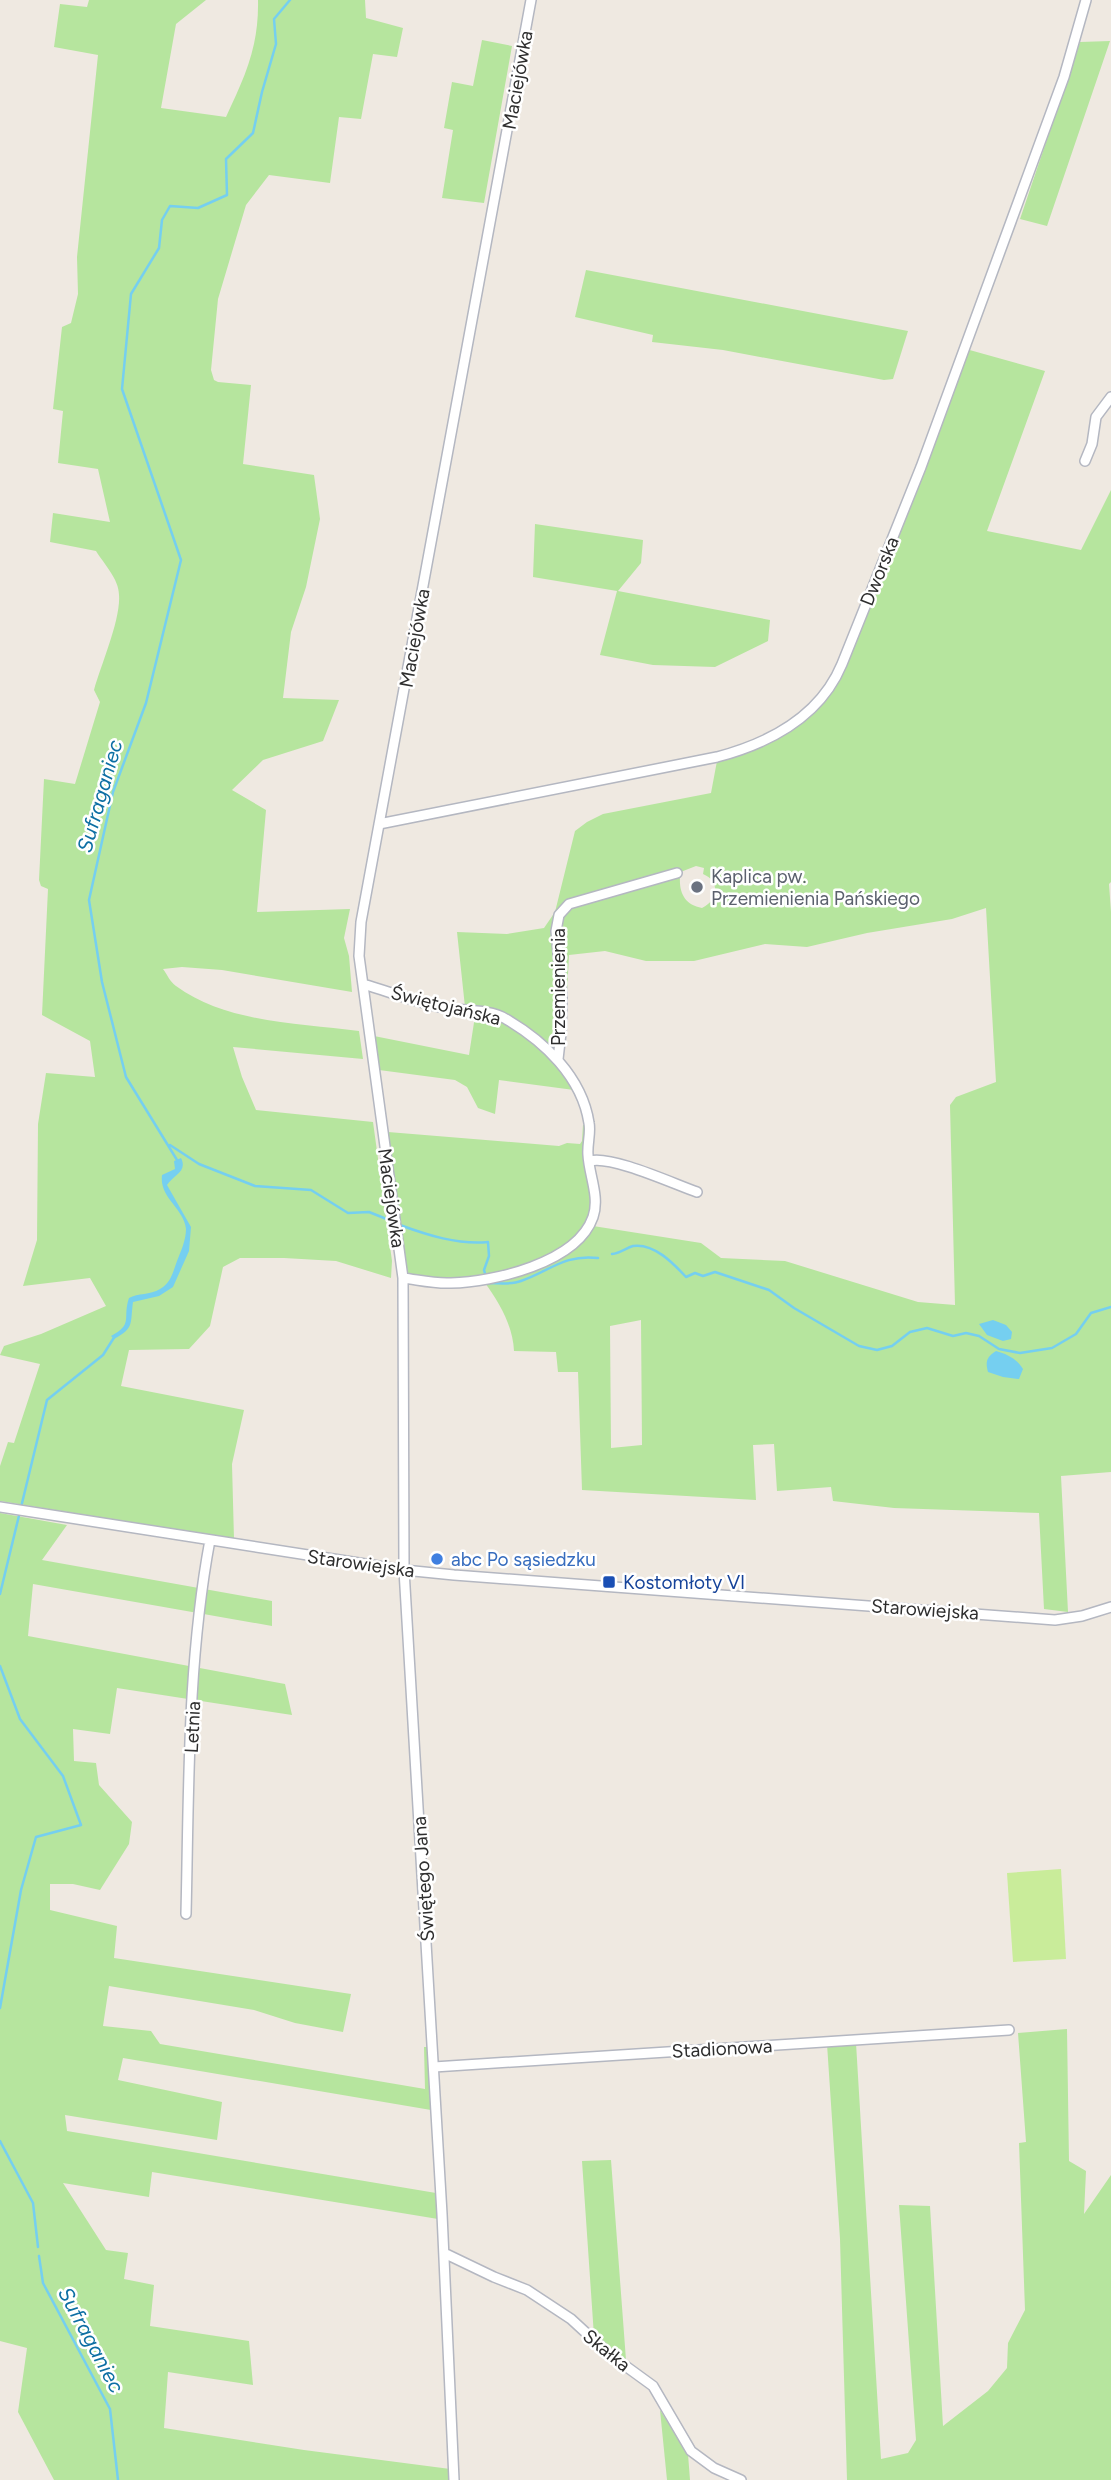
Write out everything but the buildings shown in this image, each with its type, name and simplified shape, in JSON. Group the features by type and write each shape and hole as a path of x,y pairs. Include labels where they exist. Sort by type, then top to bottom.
{"street":[{"name":"Maciejówka","path":"403,1278 359,956 361,922 531,0"},
{"name":"Dworska","path":"379,824 738,752 781,733 825,696 838,674 921,467 1064,77 1086,0"},
{"path":"1085,461 1092,444 1096,417 1111,397"},
{"name":"Przemienienia","path":"558,1059 562,1021 556,931 559,915 569,904 677,873"},
{"name":"Świętojańska","path":"363,984 422,1003 472,1012 490,1012 504,1017 558,1059 573,1080 585,1106 589,1124 590,1161 595,1193 594,1216 584,1234 566,1250 541,1263 501,1277 449,1283 403,1278"},
{"path":"590,1161 598,1159 613,1162 697,1192"},
{"name":"Świętego Jana","path":"403,1278 404,1570 434,2067 454,2480"},
{"name":"Starowiejska","path":"0,1507 404,1570 754,1599 1055,1620 1082,1616 1111,1607"},
{"name":"Letnia","path":"186,1914 189,1780 197,1631 210,1540"},
{"name":"Stadionowa","path":"434,2067 1009,2030"},
{"name":"Skałka","path":"444,2253 527,2290 570,2319 609,2354 653,2386 691,2451 714,2468 741,2480"}],"green space":[{"path":"89,0 206,0 176,24 161,108 226,117 245,74 253,47 258,0 365,0 366,18 403,28 397,57 373,54 361,119 339,117 330,183 269,175 246,205 218,299 211,370 214,380 251,385 243,464 314,475 320,519 306,587 291,632 283,698 339,700 323,741 263,760 232,790 266,810 257,912 350,909 344,938 349,956 352,992 222,970 182,967 163,969 176,986 217,1008 288,1023 359,1031 363,1059 233,1047 256,1110 373,1122 392,1261 391,1278 336,1261 240,1258 223,1267 210,1326 189,1349 129,1350 121,1386 244,1410 232,1464 234,1539 0,1501 0,1466 8,1442 14,1443 40,1364 0,1355 4,1346 41,1334 106,1306 90,1278 23,1286 37,1240 38,1124 46,1073 95,1077 90,1041 42,1015 48,889 41,886 39,880 44,779 75,784 100,702 94,690 119,605 117,583 96,551 50,542 53,513 110,522 98,469 58,463 63,411 53,409 62,327 71,323 78,294 77,257 98,55 54,47 60,4 87,7"},
{"path":"482,40 512,46 484,203 442,198 453,130 444,128 452,82 473,86"},
{"path":"1110,41 1047,226 1020,219 1080,42"},
{"path":"586,270 908,331 893,379 884,380 723,350 652,342 653,335 575,317"},
{"path":"966,349 1045,371 987,531 1081,550 1111,490 1111,1472 1061,1476 1068,1612 1044,1609 1039,1513 894,1508 833,1501 831,1487 777,1491 774,1444 753,1445 756,1500 582,1490 578,1372 558,1372 556,1352 514,1351 511,1332 504,1315 485,1283 509,1279 545,1267 576,1248 593,1226 701,1243 721,1258 785,1261 918,1302 955,1305 950,1105 956,1097 996,1082 986,908 952,919 867,933 807,947 765,944 694,961 646,961 605,951 569,955 566,1012 561,1008 554,1045 547,1045 512,1020 465,1007 457,932 507,934 544,928 555,912 575,831 603,814 711,793 717,761 754,750 778,739 835,689","holes":["696,866 704,868 703,874 709,877 715,886 712,900 702,908 691,904 684,897 678,873","641,1320 642,1445 611,1448 610,1326"]},
{"path":"535,524 643,540 641,563 618,591 770,620 768,641 715,667 653,665 600,655 617,591 533,577"},
{"path":"489,1015 538,1046 567,1077 574,1090 499,1080 495,1114 478,1108 467,1087 455,1080 379,1070 374,1036 469,1055 475,1016"},
{"path":"583,1125 586,1125 585,1153 591,1208 582,1230 568,1243 530,1264 487,1276 451,1280 408,1275 388,1132 559,1146 567,1143 580,1144"},
{"path":"0,1513 67,1525 42,1560 272,1601 272,1626 33,1584 28,1636 285,1684 292,1715 117,1688 110,1734 73,1729 74,1761 96,1763 99,1785 132,1822 129,1844 100,1890 73,1884 50,1884 50,1910 117,1926 114,1958 351,1994 343,2032 295,2023 254,2010 109,1986 103,2026 151,2031 160,2044 425,2089 424,2047 428,2047 431,2110 123,2058 118,2080 222,2102 217,2140 65,2115 67,2131 436,2193 438,2219 152,2172 149,2197 63,2183 106,2250 128,2253 124,2279 154,2285 150,2326 249,2341 253,2385 168,2372 164,2428 458,2470 459,2480 54,2480 18,2412 27,2348 0,2341"},
{"path":"1061,1869 1066,1959 1013,1962 1007,1873"},
{"path":"1067,2029 1069,2161 1086,2171 1084,2214 1111,2175 1111,2480 847,2480 840,2239 827,2044 856,2043 881,2459 908,2453 916,2440 899,2205 930,2206 943,2426 988,2391 1007,2368 1008,2343 1025,2310 1019,2143 1026,2142 1018,2033"},
{"path":"611,2160 626,2360 594,2336 582,2161"},
{"path":"660,2410 688,2454 690,2480 667,2480"}],"water":[{"path":"181,1158 183,1167 167,1185 191,1227 189,1251 173,1287 159,1296 133,1302 128,1328 114,1339 111,1336 125,1324 129,1298 164,1287 182,1249 186,1233 184,1222 162,1183 162,1175 175,1169 174,1161"},
{"path":"993,1320 1006,1325 1012,1332 1011,1339 1003,1341 987,1335 979,1324"},
{"path":"996,1351 1021,1365 1023,1369 1019,1379 988,1372 988,1360"}],"waterway":[{"name":"Sufraganiec","path":"177,1160 126,1077 102,982 89,900 113,792 146,703 181,560 122,389 131,294 159,248 162,220 170,206 198,208 227,195 226,159 253,133 276,44 274,19 290,0"},
{"path":"170,1145 199,1164 255,1186 311,1190 348,1213 369,1212 394,1222"},
{"path":"400,1225 454,1241 488,1242 489,1256 484,1270 486,1277"},
{"path":"612,1254 633,1246 641,1246 662,1255 686,1277 695,1273 703,1276 715,1272 769,1290 859,1346 877,1350 892,1346 910,1332 927,1328 953,1336 966,1333 979,1336 999,1349 1020,1353 1052,1348 1076,1334 1091,1313 1111,1307"},
{"path":"488,1283 517,1282 576,1258 598,1258"},
{"name":"Sufraganiec","path":"0,1594 47,1400 103,1355 115,1336"},
{"name":"Sufraganiec","path":"0,1666 20,1719 63,1776 81,1825 36,1837 21,1890 0,2008"},
{"name":"Sufraganiec","path":"0,2141 33,2203 38,2247"},
{"name":"Sufraganiec","path":"39,2256 43,2283 110,2409 118,2480"}],"place":[{"name":"Kaplica pw. Przemienienia Pańskiego","path":"697,887"},
{"name":"abc Po sąsiedzku","path":"437,1559"},
{"name":"Kostomłoty VI","path":"609,1582"}]}
